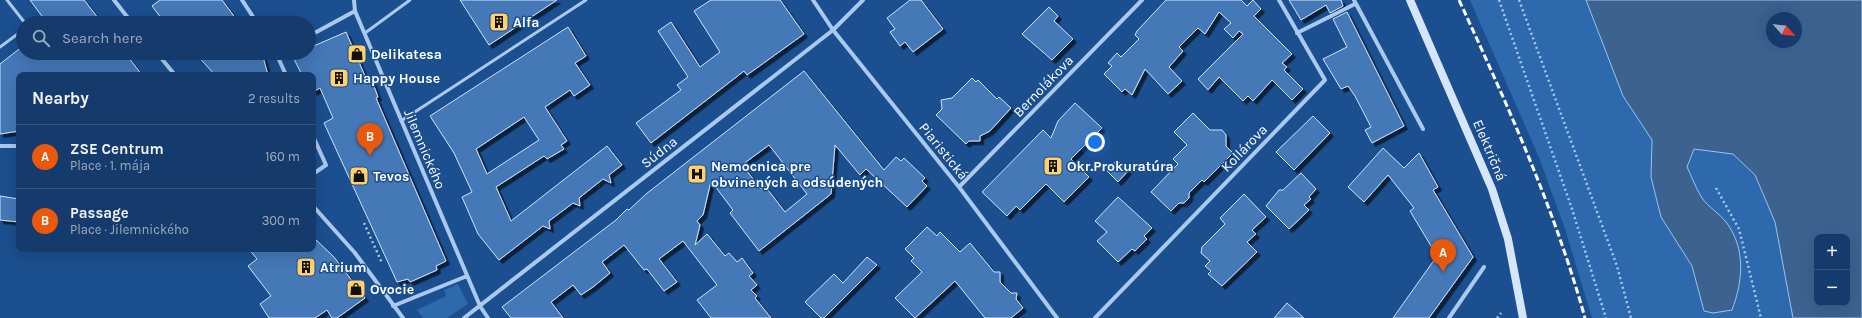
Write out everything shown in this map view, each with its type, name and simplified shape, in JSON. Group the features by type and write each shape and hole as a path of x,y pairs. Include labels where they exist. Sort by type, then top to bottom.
{"main road":[{"name":"Električná","path":"1410,0 1492,188 1514,262 1522,318"}],"street":[{"path":"114,0 127,16"},
{"path":"242,0 252,16"},
{"name":"Jilemnického","path":"354,0 356,11 365,33 467,276 480,306 488,318"},
{"name":"Piaristická","path":"813,0 833,30 959,187 1056,318"},
{"name":"Súdna","path":"464,318 833,30 863,0"},
{"name":"Bernolákova","path":"959,187 1142,0"},
{"path":"1278,0 1297,33 1354,2 1423,129"},
{"path":"316,32 356,11"},
{"name":"Kollárova","path":"1095,318 1325,80 1297,33"},
{"path":"163,60 173,72"},
{"path":"280,60 285,72"},
{"path":"316,143 326,165 316,172"},
{"path":"0,146 16,146"},
{"path":"316,209 355,253 402,318"},
{"path":"1449,318 1484,268"},
{"path":"393,306 467,276"}],"lane":[{"path":"7,0 20,16"},
{"path":"365,33 410,0"},
{"path":"402,121 586,0"},
{"path":"0,47 16,35"}],"path":[{"path":"1499,0 1572,209 1606,318"},
{"path":"1519,0 1617,266 1631,318"},
{"path":"1716,188 1739,229 1761,318"},
{"path":"364,223 382,263"},
{"path":"1497,318 1501,313"}],"shaded area":[{"path":"1470,0 1586,0 1623,96 1652,140 1651,177 1661,217 1692,266 1704,311 1732,309 1739,287 1741,265 1737,243 1732,232 1726,222 1702,198 1687,167 1694,149 1733,154 1755,175 1775,222 1793,318 1592,318 1565,229 1538,155"},
{"path":"1586,0 1862,0 1862,318 1793,318 1775,222 1755,175 1733,154 1694,149 1687,167 1702,198 1726,222 1732,232 1740,254 1741,265 1739,288 1732,310 1713,313 1704,311 1692,266 1661,217 1651,177 1652,140 1623,96"},
{"path":"458,284 468,304 447,318 423,318 417,310 446,296 444,290"}],"building":[{"path":"30,0 84,0 97,16 42,16"},
{"path":"160,0 222,0 234,16 160,16 152,6"},
{"name":"Alfa","path":"460,0 557,0 489,45"},
{"path":"711,0 780,0 804,34 747,75 744,71 651,143 636,123 681,90 677,85 688,77 658,31 671,22 700,67 720,52 694,11"},
{"path":"910,0 921,0 943,29 913,52 905,42 900,46 890,32 895,29 887,18"},
{"path":"1166,0 1241,0 1247,6 1253,0 1261,9 1254,16 1292,54 1282,63 1287,67 1284,70 1303,89 1292,100 1272,80 1253,101 1248,96 1243,101 1219,77 1208,90 1198,79 1243,34 1239,31 1233,38 1224,29 1231,23 1219,12 1205,34 1198,28 1179,47 1183,51 1169,67 1182,81 1168,94 1145,69 1132,95 1125,89 1122,92 1104,74 1112,66 1108,63 1117,53 1121,57 1139,39 1135,35 1137,31"},
{"path":"1289,0 1341,0 1343,6 1330,13 1326,5 1301,20"},
{"path":"1049,7 1058,16 1054,21 1073,39 1052,60 1022,34"},
{"path":"1347,12 1404,126 1372,143 1365,130 1371,127 1355,96 1348,86 1341,89 1323,59 1347,47 1333,19"},
{"path":"568,27 586,56 575,63 590,85 574,96 570,90 545,107 567,141 561,145 564,149 547,159 544,156 496,187 511,221 607,146 622,165 609,175 611,183 603,179 579,198 580,206 573,203 549,221 550,229 543,226 499,260 478,234 462,197 472,192 454,153 430,116","holes":["524,117 539,140 487,174 476,149"]},
{"path":"346,32 368,83 372,81 378,97 376,98 446,261 436,266 437,270 410,282 408,279 397,282 324,123 333,118 320,88 316,90 316,72 300,72 294,60 316,60 316,45"},
{"path":"16,51 16,60 130,60 140,72 16,72 16,131 0,134 0,64"},
{"path":"201,60 264,60 267,72 212,72"},
{"path":"804,71 884,170 896,157 901,161 904,158 925,178 922,181 927,186 907,207 866,169 860,175 835,145 831,194 759,251 730,213 733,210 711,181 703,215 697,221 700,225 695,245 707,234 725,256 729,253 737,262 742,258 753,273 749,276 757,285 751,290 757,296 755,298 771,318 711,318 697,300 717,285 683,241 659,259 677,282 664,291 647,269 644,270 624,245 602,262 610,273 593,287 581,295 573,285 551,302 563,318 511,318 502,307 616,220 627,209 629,210 646,194","holes":["769,145 807,194 785,212 765,186 761,189 742,165"]},
{"path":"972,78 976,82 978,80 997,99 999,97 1011,108 990,131 980,136 980,141 969,141 966,144 936,115 942,109 941,100 952,98"},
{"path":"1075,103 1102,128 1071,159 1089,177 1064,202 1046,184 1020,210 1016,206 1007,216 982,192 1043,130 1051,138 1058,121"},
{"path":"1193,113 1210,130 1222,130 1226,135 1226,146 1233,153 1204,182 1202,180 1189,193 1189,198 1184,203 1179,203 1171,211 1151,192 1178,164 1173,159 1187,145 1174,132"},
{"path":"1313,116 1330,133 1294,170 1276,152"},
{"path":"1383,148 1404,168 1419,153 1438,187 1433,190 1473,257 1429,318 1393,318 1437,256 1410,211 1414,208 1388,175 1364,202 1348,187"},
{"path":"1117,160 1128,171 1118,182 1107,171"},
{"path":"1301,173 1316,189 1309,197 1311,199 1304,205 1309,210 1289,229 1266,206 1279,190 1283,190"},
{"path":"1244,194 1266,217 1252,230 1256,234 1247,242 1257,252 1222,286 1208,274 1211,271 1205,266 1210,261 1201,253 1202,247 1225,224 1220,218"},
{"path":"0,196 16,199 16,222 0,220"},
{"path":"1118,197 1152,228 1144,236 1147,239 1135,251 1132,249 1118,262 1097,241 1107,232 1095,221"},
{"path":"927,227 937,236 940,232 960,252 970,243 994,272 1000,272 1000,282 1011,293 1017,293 1016,299 1023,308 1011,318 985,318 955,281 915,318 895,298 922,272 911,261 914,258 905,249"},
{"path":"316,240 334,257 365,298 337,318 332,318 327,310 315,318 269,318 260,304 271,296 248,266 257,259 251,252 316,252"},
{"path":"867,257 877,265 824,318 821,318 805,302 834,274 843,283"},
{"path":"1287,303 1304,318 1274,318"}],"railway":[{"path":"1459,0 1512,117 1544,196 1573,277 1585,318"}],"place":[{"name":"Alfa","path":"499,22"},
{"name":"Delikatesa","path":"357,54"},
{"name":"Happy House","path":"339,78"},
{"name":"Passage","path":"370,156"},
{"name":"Okr.Prokuratúra","path":"1053,166"},
{"name":"Nemocnica pre obvinených a odsúdených","path":"697,174"},
{"name":"Tevos","path":"359,176"},
{"name":"Atrium","path":"306,267"},
{"name":"ZSE Centrum","path":"1443,272"},
{"name":"Ovocie","path":"356,289"}]}
